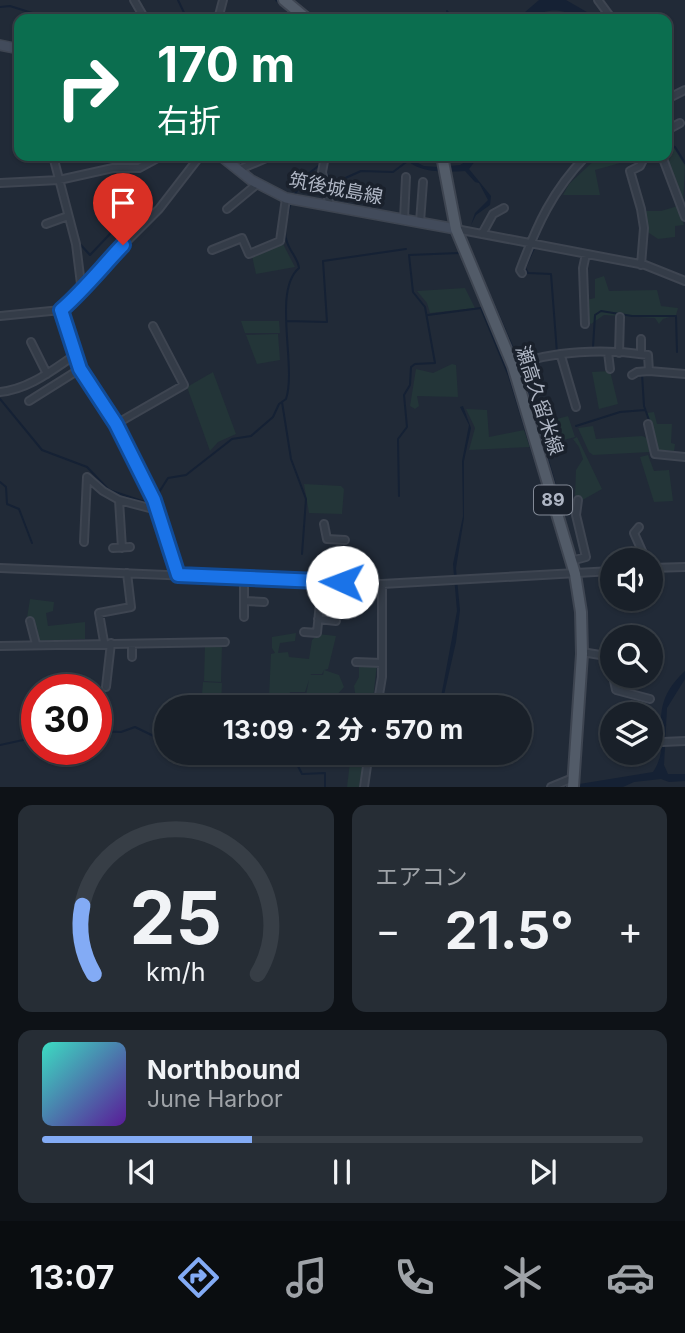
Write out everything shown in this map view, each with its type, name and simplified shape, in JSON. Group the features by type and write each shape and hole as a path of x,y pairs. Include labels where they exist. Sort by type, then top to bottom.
{"main road":[{"path":"284,0 301,14"},
{"name":"瀬高久留米線","path":"443,161 456,229 513,366 575,574 581,612 582,652 573,783"}],"street":[{"path":"672,127 680,123"},
{"path":"54,161 76,244 82,292"},
{"path":"0,183 60,180 113,168 139,168 152,161"},
{"path":"0,316 61,310 82,292 95,273 159,209 197,161"},
{"name":"筑後城島線","path":"227,161 257,184 286,198 456,229"},
{"path":"238,170 259,161"},
{"path":"325,161 322,172 330,206"},
{"path":"522,273 520,270 541,217 562,182 581,161"},
{"path":"641,265 644,228 630,171 640,166 642,161"},
{"path":"664,161 685,218"},
{"path":"404,219 406,177"},
{"path":"419,222 423,182"},
{"path":"227,209 257,184"},
{"path":"212,250 242,238 249,254 280,241 286,198"},
{"path":"482,234 493,214 504,208"},
{"path":"46,224 68,216"},
{"path":"456,229 641,265 685,281"},
{"path":"584,324 583,268 586,254"},
{"path":"61,310 80,369 116,424 157,510 178,575"},
{"path":"619,353 620,317"},
{"path":"116,424 184,385 153,326"},
{"path":"641,339 641,354"},
{"path":"31,342 47,374"},
{"path":"513,366 536,358 589,351 648,355 649,371"},
{"path":"608,352 610,369"},
{"path":"0,393 20,389 75,355"},
{"path":"561,356 576,407"},
{"path":"29,401 80,369"},
{"path":"632,375 649,371 685,374"},
{"path":"648,424 655,454 685,457"},
{"path":"84,542 87,477 119,500 157,510"},
{"path":"113,548 126,547 119,500"},
{"path":"571,561 586,557 576,515 578,500"},
{"path":"324,524 327,539 345,540"},
{"path":"639,527 634,533 641,548"},
{"path":"663,568 685,567"},
{"path":"0,568 382,584 600,572"},
{"path":"106,674 107,643 99,613 131,607 127,573"},
{"path":"244,579 244,617"},
{"path":"304,632 317,633 322,582"},
{"path":"379,695 382,678 382,584"},
{"path":"244,601 264,602"},
{"path":"318,619 336,621"},
{"path":"30,621 36,644"},
{"path":"0,646 225,642"},
{"path":"132,644 132,657"},
{"path":"582,652 600,655"},
{"path":"356,662 382,663"},
{"path":"382,678 387,688"},
{"path":"616,688 650,699"},
{"path":"663,742 685,741"},
{"path":"364,787 367,765"},
{"path":"551,787 573,783"}],"shaded area":[{"path":"672,147 685,166 683,205 666,161 672,161"},
{"path":"594,161 620,161 595,170 600,195 563,195 569,184"},
{"path":"127,193 131,198 125,214 116,225 104,207"},
{"path":"678,206 684,225 675,226 675,237 658,239 646,231 645,211 661,211"},
{"path":"283,244 295,267 256,274 252,256"},
{"path":"604,276 609,291 657,290 661,306 678,308 676,315 663,319 659,324 655,318 604,315 591,324 587,321 586,300 595,298 595,279"},
{"path":"465,288 475,308 430,313 427,303 417,291"},
{"path":"241,321 279,321 280,333 245,333"},
{"path":"278,334 280,360 257,364 246,335"},
{"path":"452,364 456,365 458,397 417,396 419,406 415,409 410,406 416,369 433,373"},
{"path":"610,371 618,404 599,409 592,372"},
{"path":"213,372 236,434 218,442 210,451 187,387"},
{"path":"466,409 487,410 489,437 524,430 530,447 469,450 475,428"},
{"path":"654,412 657,424 672,424 671,443 675,444 674,451 657,450 647,413"},
{"path":"568,416 575,437 545,445 538,424"},
{"path":"593,426 596,439 647,438 650,452 593,455 578,428"},
{"path":"577,437 602,489 579,502 575,496 576,470 583,459 573,439"},
{"path":"648,455 654,471 669,470 673,501 654,502 640,457"},
{"path":"304,484 341,486 344,489 342,514 309,513"},
{"path":"30,599 54,602 53,611 46,613 48,626 85,622 85,639 39,641 37,627 32,627 31,620 27,618"},
{"path":"296,633 295,641 280,643 278,653 288,652 289,657 309,659 312,640 318,634 336,636 328,669 324,670 339,675 344,687 337,695 306,695 309,680 305,692 269,695 271,654 275,653 272,637"},
{"path":"205,645 222,645 221,682 204,681"},
{"path":"359,664 377,664 373,695 355,695 354,686 359,677"},
{"path":"203,682 222,683 222,695 202,695"},
{"path":"350,765 363,765 359,787 347,787"}],"water":[{"path":"539,0 566,0 590,14 549,11 523,14"},
{"path":"475,161 469,169 491,196 490,205 476,215 471,225 475,213 488,200 479,183 465,171 423,169 409,162 438,167"},
{"path":"463,406 471,428 464,461 464,518 456,568 460,610 456,642 444,695 441,695 457,611 453,564 463,516 462,461 469,425 460,407"},
{"path":"685,671 685,679 667,708 664,765 668,774 685,774 685,781 669,782 661,779 634,782 623,787 561,787 653,772 656,765 663,765 663,708 672,686"}],"waterway":[{"path":"178,0 185,14"},
{"path":"276,0 291,14"},
{"path":"0,7 10,6 35,14"},
{"path":"672,146 685,163"},
{"path":"326,172 332,184 361,171 393,172 408,161"},
{"path":"293,197 308,174 321,164"},
{"path":"79,243 90,255 127,216 132,196"},
{"path":"156,497 168,478 186,475 232,439 251,436 273,417 279,404 286,399 289,385 287,294 291,279 299,268 288,246 285,232 291,202"},
{"path":"536,242 545,218"},
{"path":"534,248 525,268 528,273 551,274 557,353"},
{"path":"287,321 327,322 323,261 406,249"},
{"path":"470,249 518,360"},
{"path":"399,496 398,439 407,427 404,395 410,385 411,367 415,364 435,363 425,307 413,292 409,255 459,253"},
{"path":"428,315 481,308 509,376 551,513"},
{"path":"593,347 595,315 601,311 632,316 676,316 677,352"},
{"path":"520,366 560,501"},
{"path":"642,374 644,406 649,420"},
{"path":"0,399 42,450 87,467 109,490 148,503"},
{"path":"282,402 291,459 306,499 302,554"},
{"path":"576,426 620,412 645,410"},
{"path":"0,482 6,487 7,504 19,509 32,543"},
{"path":"165,525 181,570"},
{"path":"112,732 121,732 135,727 154,736"},
{"path":"0,745 21,740"},
{"path":"298,765 302,774 325,773 325,787"}],"route":[{"path":"123,245 95,273 82,292 61,310 80,369 116,424 154,500 178,575 342,582"}]}
